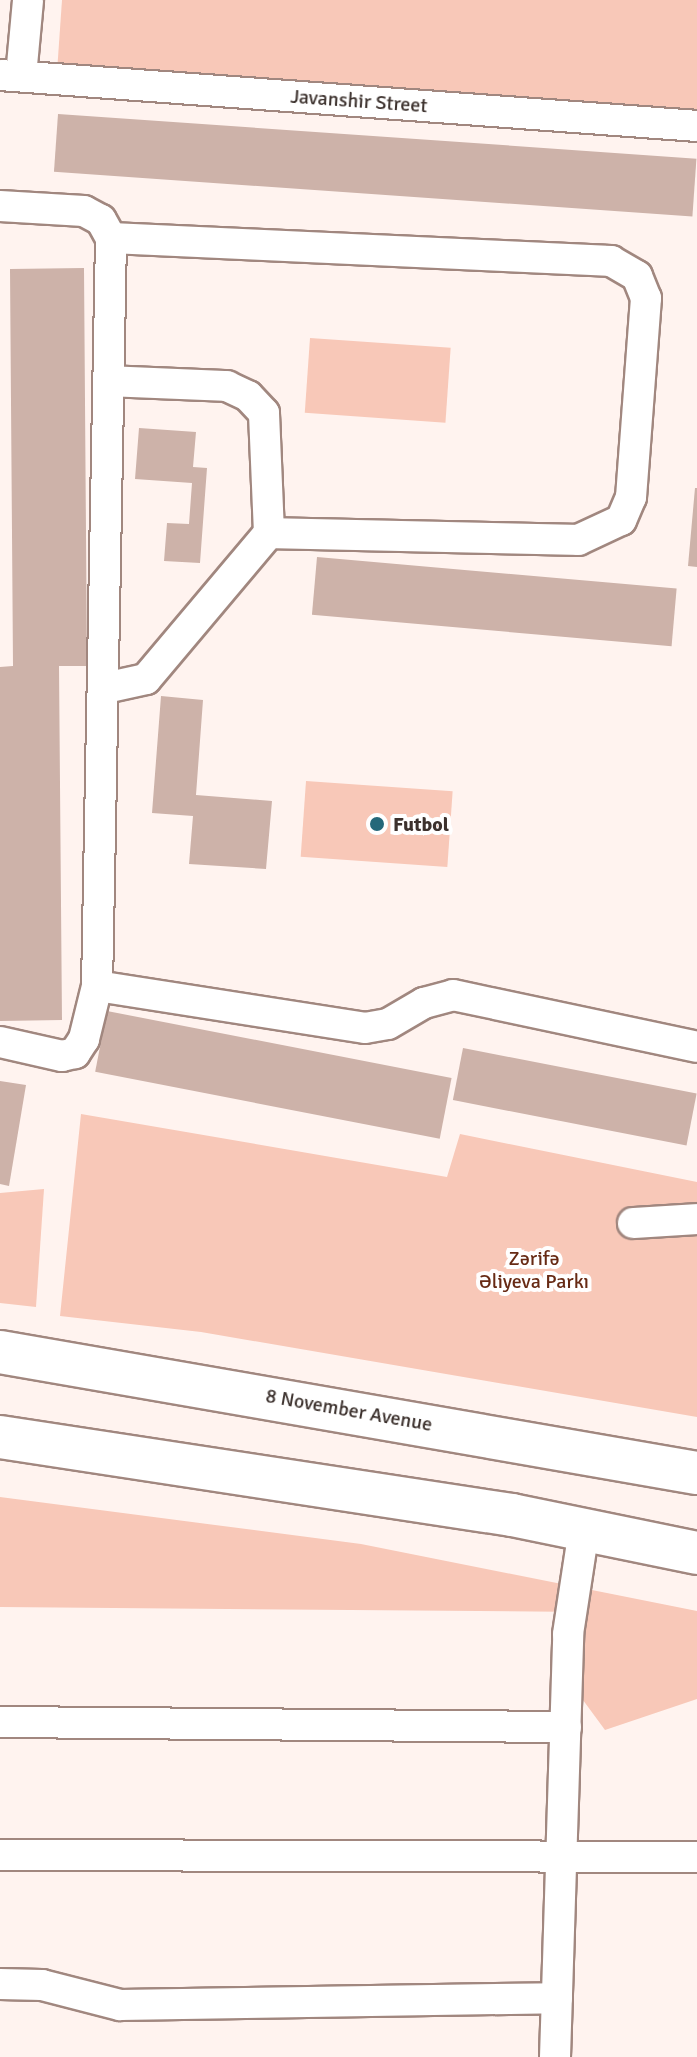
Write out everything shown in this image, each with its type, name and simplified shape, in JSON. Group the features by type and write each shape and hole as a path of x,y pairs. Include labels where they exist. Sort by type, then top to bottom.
{"highway":[{"name":"8 November Avenue","path":"0,1352 697,1473"},
{"path":"0,1437 584,1530 697,1553"}],"street":[{"path":"11,75 28,0"},
{"name":"Javanshir Street","path":"11,75 697,126"},
{"path":"0,206 84,211 101,220 111,238 105,688 97,986 84,1039 75,1053 62,1056 0,1042"},
{"path":"111,238 611,261 637,276 646,298 631,497 621,520 578,540 269,533"},
{"path":"105,688 146,679 269,533 264,413 248,396 227,386 109,381"},
{"path":"97,986 365,1028 388,1024 424,1003 453,995 697,1047"},
{"path":"633,1223 697,1219"},
{"path":"555,2057 568,1634 584,1530"},
{"path":"0,1722 566,1727"},
{"path":"0,1855 562,1853 697,1857"},
{"path":"0,1984 42,1985 120,2005 557,1998"}],"green space":[{"path":"62,0 697,0 697,113 57,72"},
{"path":"310,338 451,348 445,423 305,413"},
{"name":"Futbol","path":"306,781 453,791 447,867 301,857"},
{"name":"Zərifə Əliyeva Parkı","path":"81,1114 447,1177 460,1134 697,1182 697,1417 201,1332 60,1316"},
{"path":"44,1189 36,1307 0,1303 0,1193"},
{"path":"0,1497 361,1544 697,1611 697,1699 605,1730 580,1696 585,1612 0,1607"}],"building":[{"path":"58,114 696,159 692,217 54,172"},
{"path":"84,268 87,666 59,666 62,1020 0,1021 0,667 13,666 10,269"},
{"path":"139,428 196,432 193,467 207,468 200,563 164,561 167,523 189,524 192,483 135,479"},
{"path":"697,488 697,567 688,566"},
{"path":"317,557 677,588 672,646 312,615"},
{"path":"161,696 203,700 196,795 272,801 266,869 189,864 193,816 152,813"},
{"path":"107,1011 452,1078 440,1139 95,1072"},
{"path":"463,1048 697,1093 687,1145 453,1100"},
{"path":"0,1081 26,1085 9,1186 0,1184"}],"place":[{"name":"Futbol","path":"377,824"}]}
